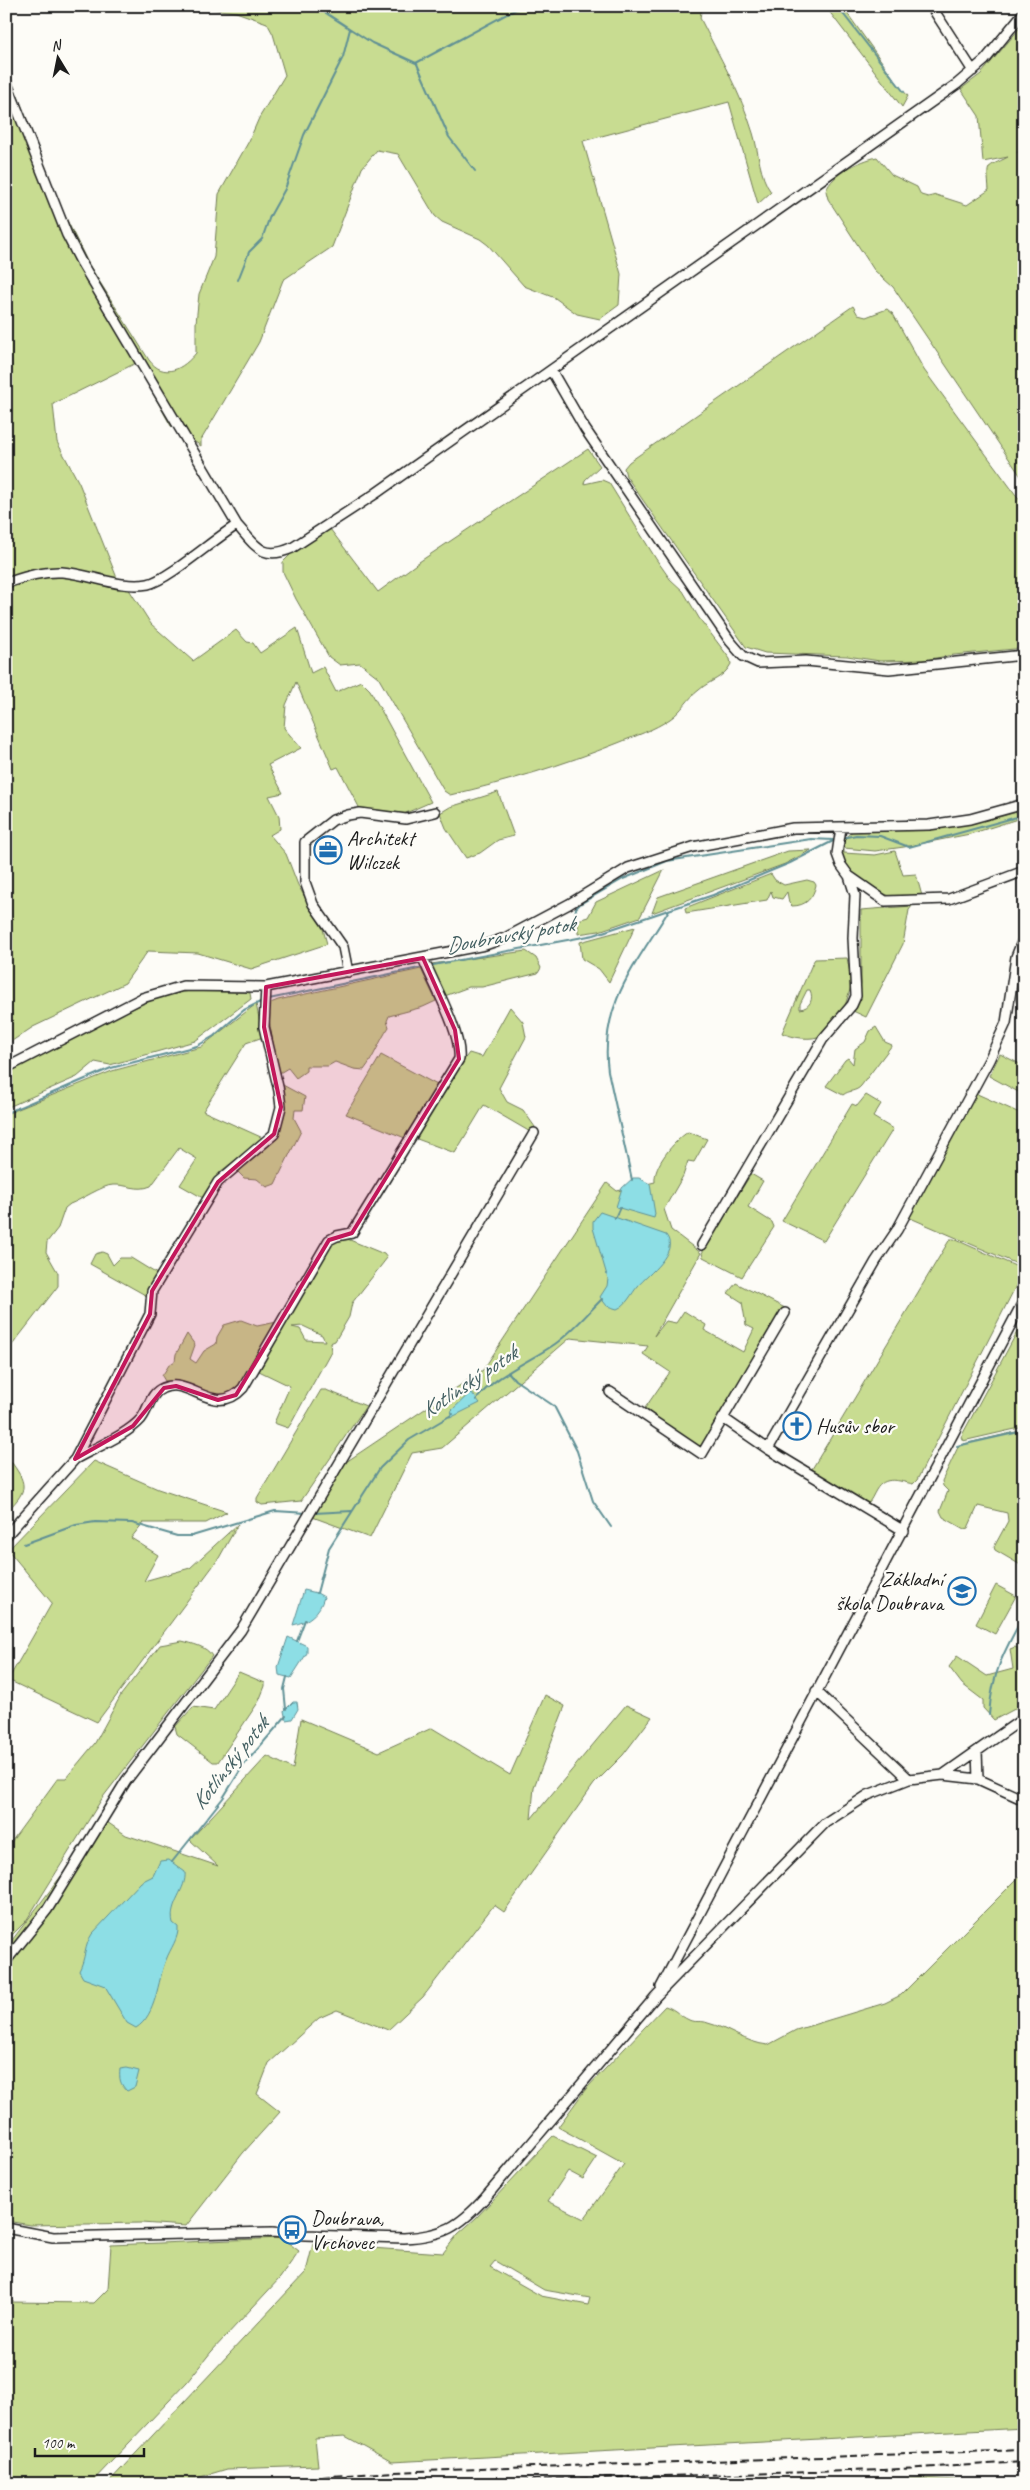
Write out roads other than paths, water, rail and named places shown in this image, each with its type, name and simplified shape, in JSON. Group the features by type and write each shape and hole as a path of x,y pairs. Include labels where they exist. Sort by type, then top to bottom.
{"street":[{"path":"931,6 973,71"},
{"path":"6,81 67,235 81,262 237,525 261,551 278,554 292,548 375,494 973,71 985,60 1024,12"},
{"path":"551,370 585,429 730,642 743,656 758,663 806,661 889,669 1024,655"},
{"path":"6,583 30,575 63,572 135,585 149,584 237,525"},
{"path":"6,1068 142,998 183,986 266,987 485,945 505,938 569,904 628,868 694,847 793,828 929,826 970,820 1024,804"},
{"path":"348,972 343,947 313,904 306,882 305,842 333,820 348,815 360,813 406,819 435,812"},
{"path":"841,828 837,854 841,865 849,876 885,900 948,899 1024,871"},
{"path":"702,1245 823,1039 852,1005 856,996 853,938 854,895 849,876"},
{"path":"768,1449 876,1261 897,1230 989,1060 1006,1023 1016,957 1024,937"},
{"path":"75,1459 134,1426 142,1417 152,1398 164,1388 176,1386 218,1400 236,1395 243,1388 329,1240 336,1236 352,1233 458,1059 460,1049 455,1030 423,958"},
{"path":"6,1536 75,1459 150,1314 152,1291 218,1182 274,1134 281,1108 279,1091 264,1027 266,987"},
{"path":"6,1961 47,1910 126,1781 241,1630 534,1133"},
{"path":"656,1996 816,1691 904,1531 1024,1300"},
{"path":"610,1392 702,1454 785,1312"},
{"path":"723,1418 768,1449 904,1531"},
{"path":"816,1691 910,1779"},
{"path":"944,1775 1024,1718"},
{"path":"977,1751 978,1780"},
{"path":"6,2228 53,2237 272,2232 313,2236 404,2238 420,2237 449,2230 470,2214 485,2198 656,1996 825,1823 868,1795 910,1779 944,1775 978,1780 1024,1800"}],"water":[{"path":"633,1178 639,1178 650,1184 654,1218 616,1207 622,1188"},
{"path":"600,1212 666,1235 669,1242 669,1249 661,1263 638,1286 626,1302 617,1309 607,1306 600,1297 607,1286 608,1279 593,1228 593,1221"},
{"path":"471,1392 480,1403 450,1418 452,1410"},
{"path":"304,1590 324,1597 320,1608 313,1616 304,1622 293,1625"},
{"path":"288,1637 307,1646 307,1653 291,1678 279,1675 278,1667"},
{"path":"293,1702 297,1702 298,1709 292,1719 286,1720 284,1711"},
{"path":"169,1860 185,1872 185,1879 172,1916 173,1923 178,1927 178,1931 163,1968 152,2006 143,2022 136,2028 127,2023 105,1986 83,1978 79,1971 92,1934 141,1882 153,1876 160,1861"},
{"path":"127,2068 139,2071 135,2087 127,2091 120,2081 120,2069"}],"waterway":[{"path":"315,6 372,43 416,63 522,6"},
{"path":"837,6 904,92"},
{"path":"238,280 249,252 262,239 270,216 285,189 304,135 343,57 350,29"},
{"path":"417,64 449,137 475,171"},
{"name":"Doubravský potok","path":"842,838 856,835 880,836 909,847 1024,815"},
{"path":"575,918 576,908 580,904 623,879 667,861 811,839 833,840"},
{"name":"Doubravský potok","path":"428,966 594,935 713,895 790,863 835,840"},
{"name":"Kotlinský potok","path":"632,1180 608,1071 607,1047 609,1025 623,986 669,910"},
{"name":"Doubravský potok","path":"269,999 424,967"},
{"name":"Doubravský potok","path":"6,1113 111,1068 197,1046 214,1036 244,1010 262,1001"},
{"name":"Kotlinský potok","path":"615,1218 620,1207"},
{"name":"Kotlinský potok","path":"476,1400 502,1376 545,1351 561,1339 602,1299"},
{"path":"509,1373 515,1380 554,1406 577,1451 593,1501 611,1527"},
{"name":"Kotlinský potok","path":"317,1593 329,1548 380,1468 409,1440 453,1414"},
{"path":"957,1446 1024,1431"},
{"path":"24,1544 76,1525 95,1522 132,1523 177,1536 192,1536 275,1511 307,1513"},
{"path":"314,1513 352,1511"},
{"path":"989,1715 996,1674 1024,1615"},
{"name":"Kotlinský potok","path":"297,1641 305,1620"},
{"name":"Kotlinský potok","path":"286,1709 284,1689 287,1677"},
{"name":"Kotlinský potok","path":"172,1862 223,1798 243,1766 286,1716"}],"railway":[{"path":"275,2484 329,2476 393,2472 1024,2450"},
{"path":"376,2484 884,2470 1024,2462"}],"place":[{"name":"Architekt Wilczek","path":"328,850"},
{"name":"Husův sbor","path":"797,1426"},
{"name":"Základní škola Doubrava","path":"962,1591"},
{"name":"Doubrava, Vrchovec","path":"292,2230"}]}
